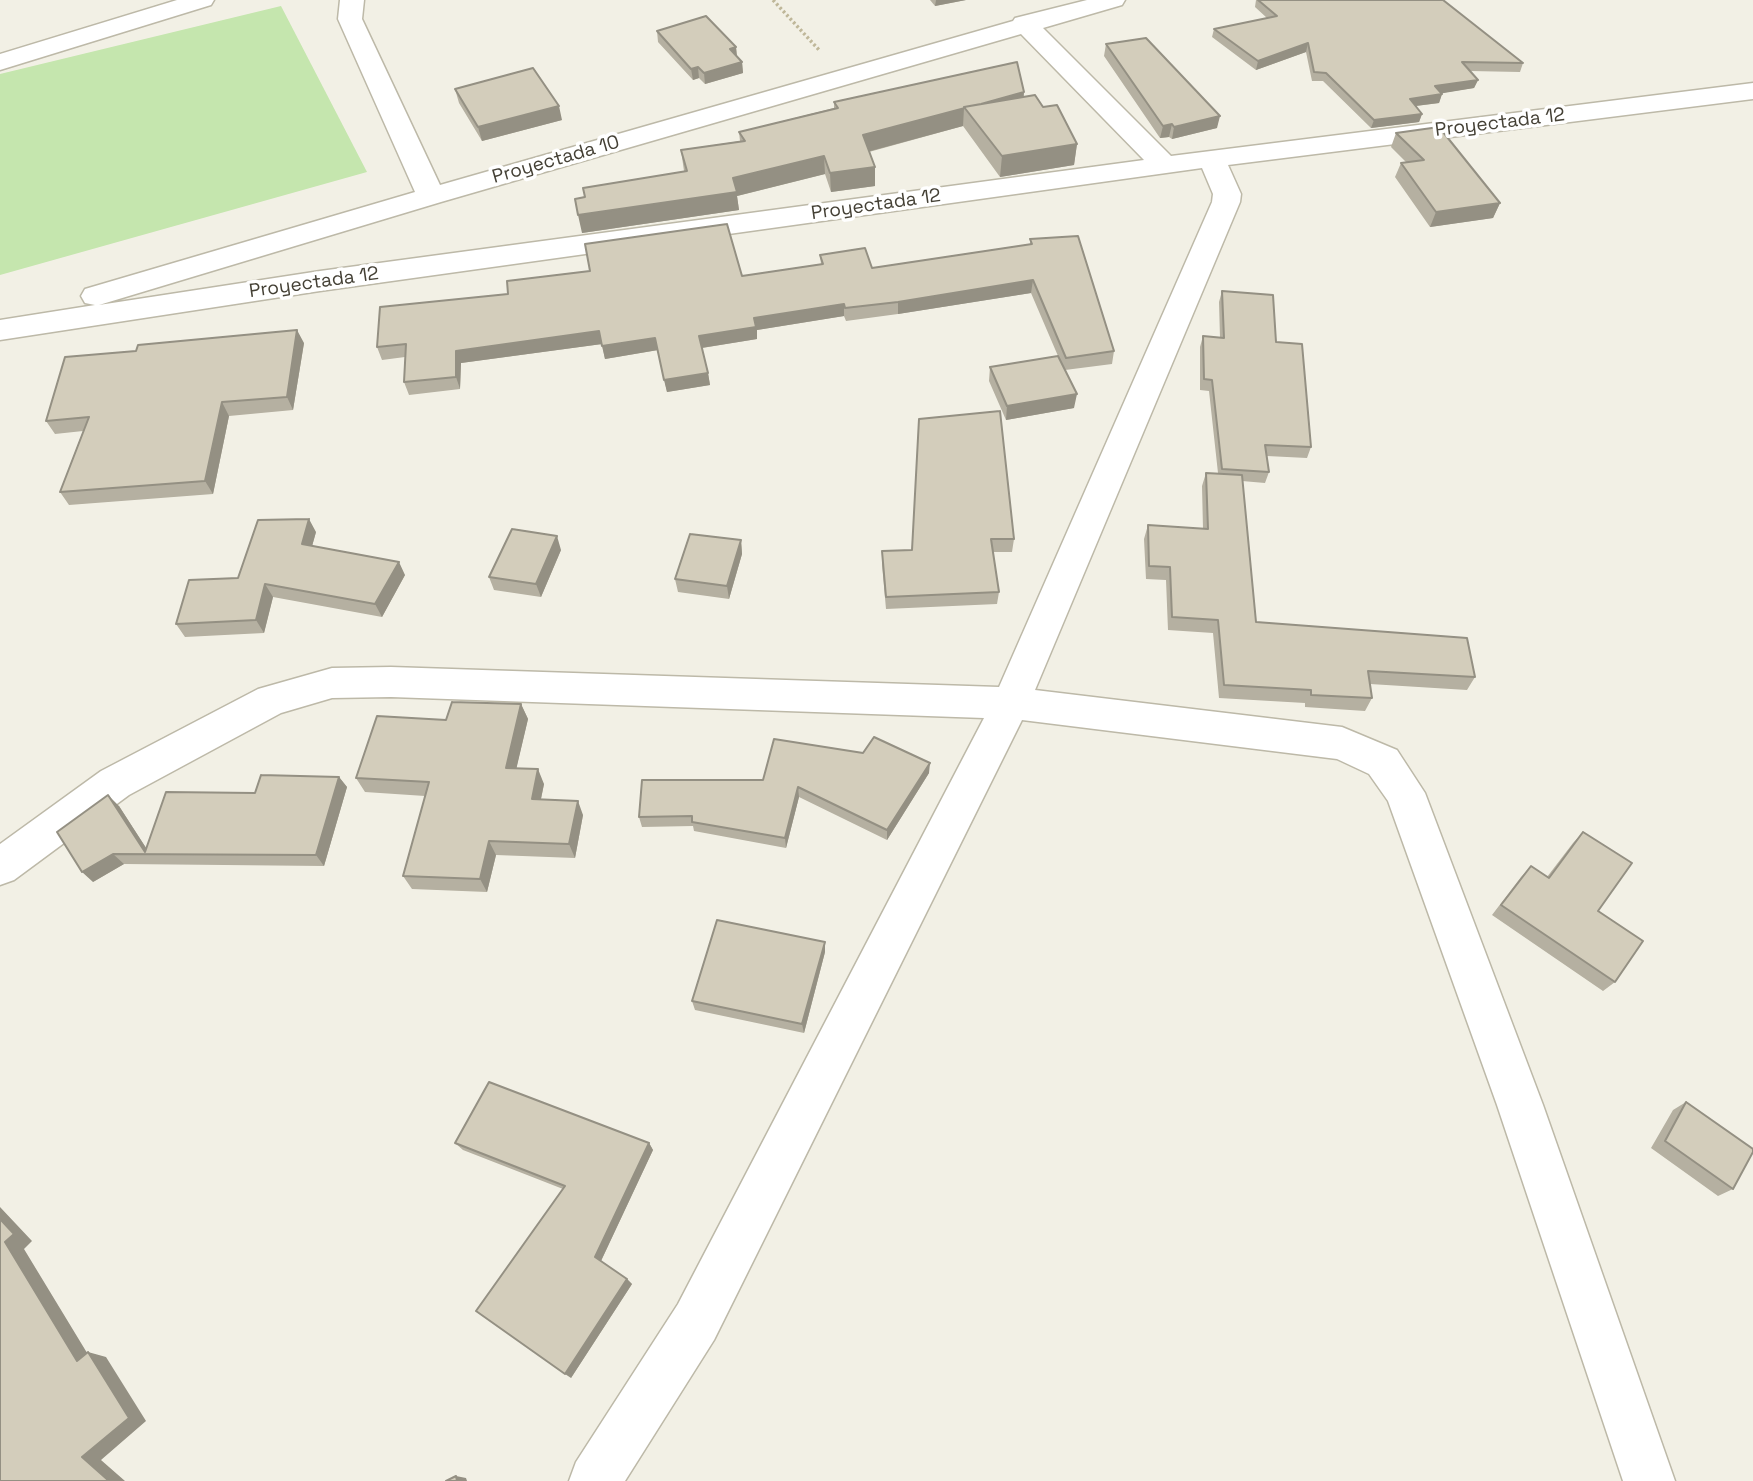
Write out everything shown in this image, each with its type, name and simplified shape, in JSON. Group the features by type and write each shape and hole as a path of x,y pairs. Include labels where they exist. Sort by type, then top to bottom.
{"street":[{"path":"0,62 202,0"},
{"path":"352,0 350,19 430,196"},
{"name":"Proyectada 10","path":"0,325 430,196 1024,23 1113,0"},
{"path":"1024,23 1165,165"},
{"name":"Proyectada 12","path":"0,330 320,281 1165,165 1753,92"},
{"path":"595,1481 696,1322 1011,703 1226,202 1227,194 1212,159"},
{"path":"0,867 115,783 271,699 332,683 405,682 1011,703 1342,744 1383,762 1405,793 1520,1105 1649,1481"}],"path":[{"path":"773,0 844,77"}],"green space":[{"path":"281,6 367,172 0,275 0,74"}],"building":[{"path":"1258,0 1443,0 1523,63 1462,62 1478,80 1435,86 1442,94 1410,99 1422,114 1374,120 1326,73 1314,72 1308,43 1258,61 1214,29 1277,16"},
{"path":"706,16 736,47 730,49 742,62 704,73 698,67 691,69 657,31"},
{"path":"1146,38 1220,116 1174,127 1172,124 1163,126 1106,44"},
{"path":"1017,62 1024,92 863,135 875,167 830,173 824,156 733,178 737,192 578,215 575,199 585,197 583,188 687,171 681,150 745,141 739,132 838,108 834,102"},
{"path":"533,68 559,106 478,127 455,89"},
{"path":"1035,95 1043,107 1057,105 1077,144 1002,156 964,107"},
{"path":"1439,127 1500,203 1436,212 1401,163 1424,160 1396,133"},
{"path":"727,224 742,276 823,264 820,255 865,248 872,268 1032,244 1030,239 1078,236 1114,351 1066,358 1033,280 898,302 845,308 844,304 754,318 756,327 699,336 708,373 664,380 655,338 602,346 599,331 456,351 456,377 404,382 406,344 377,347 380,307 508,294 507,281 590,271 585,244"},
{"path":"1222,291 1273,295 1276,342 1302,344 1311,447 1265,445 1269,472 1222,469 1212,380 1204,379 1203,336 1224,338"},
{"path":"297,330 287,397 222,402 205,481 60,492 89,417 46,421 65,357 136,351 138,345"},
{"path":"1058,356 1077,394 1007,406 990,367"},
{"path":"1000,411 1014,539 991,539 999,592 886,597 882,551 912,550 919,419"},
{"path":"1206,473 1242,475 1256,622 1467,638 1475,677 1368,671 1372,698 1311,695 1311,690 1224,685 1218,620 1172,617 1170,567 1149,566 1148,525 1208,529"},
{"path":"309,519 302,544 399,562 375,604 265,584 256,620 176,624 189,580 238,578 258,520"},
{"path":"512,529 557,536 536,584 489,577"},
{"path":"690,534 741,540 727,586 675,579"},
{"path":"452,702 521,704 506,768 538,769 532,799 578,801 569,844 489,841 480,879 403,876 429,782 356,778 377,716 446,720"},
{"path":"874,737 930,763 887,830 798,787 785,838 692,822 692,816 639,817 642,780 763,780 774,739 863,753"},
{"path":"261,775 339,777 316,855 113,854 82,872 57,832 108,795 145,852 166,792 255,793"},
{"path":"1583,832 1632,863 1598,911 1643,941 1615,982 1501,905 1531,866 1549,878"},
{"path":"717,920 825,942 802,1024 692,1001"},
{"path":"489,1082 649,1143 595,1257 627,1279 565,1374 476,1311 565,1186 455,1143"},
{"path":"1686,1102 1753,1149 1733,1189 1665,1141"},
{"path":"0,1219 14,1234 5,1242 77,1361 88,1352 129,1418 82,1457 109,1481 0,1481"}]}
